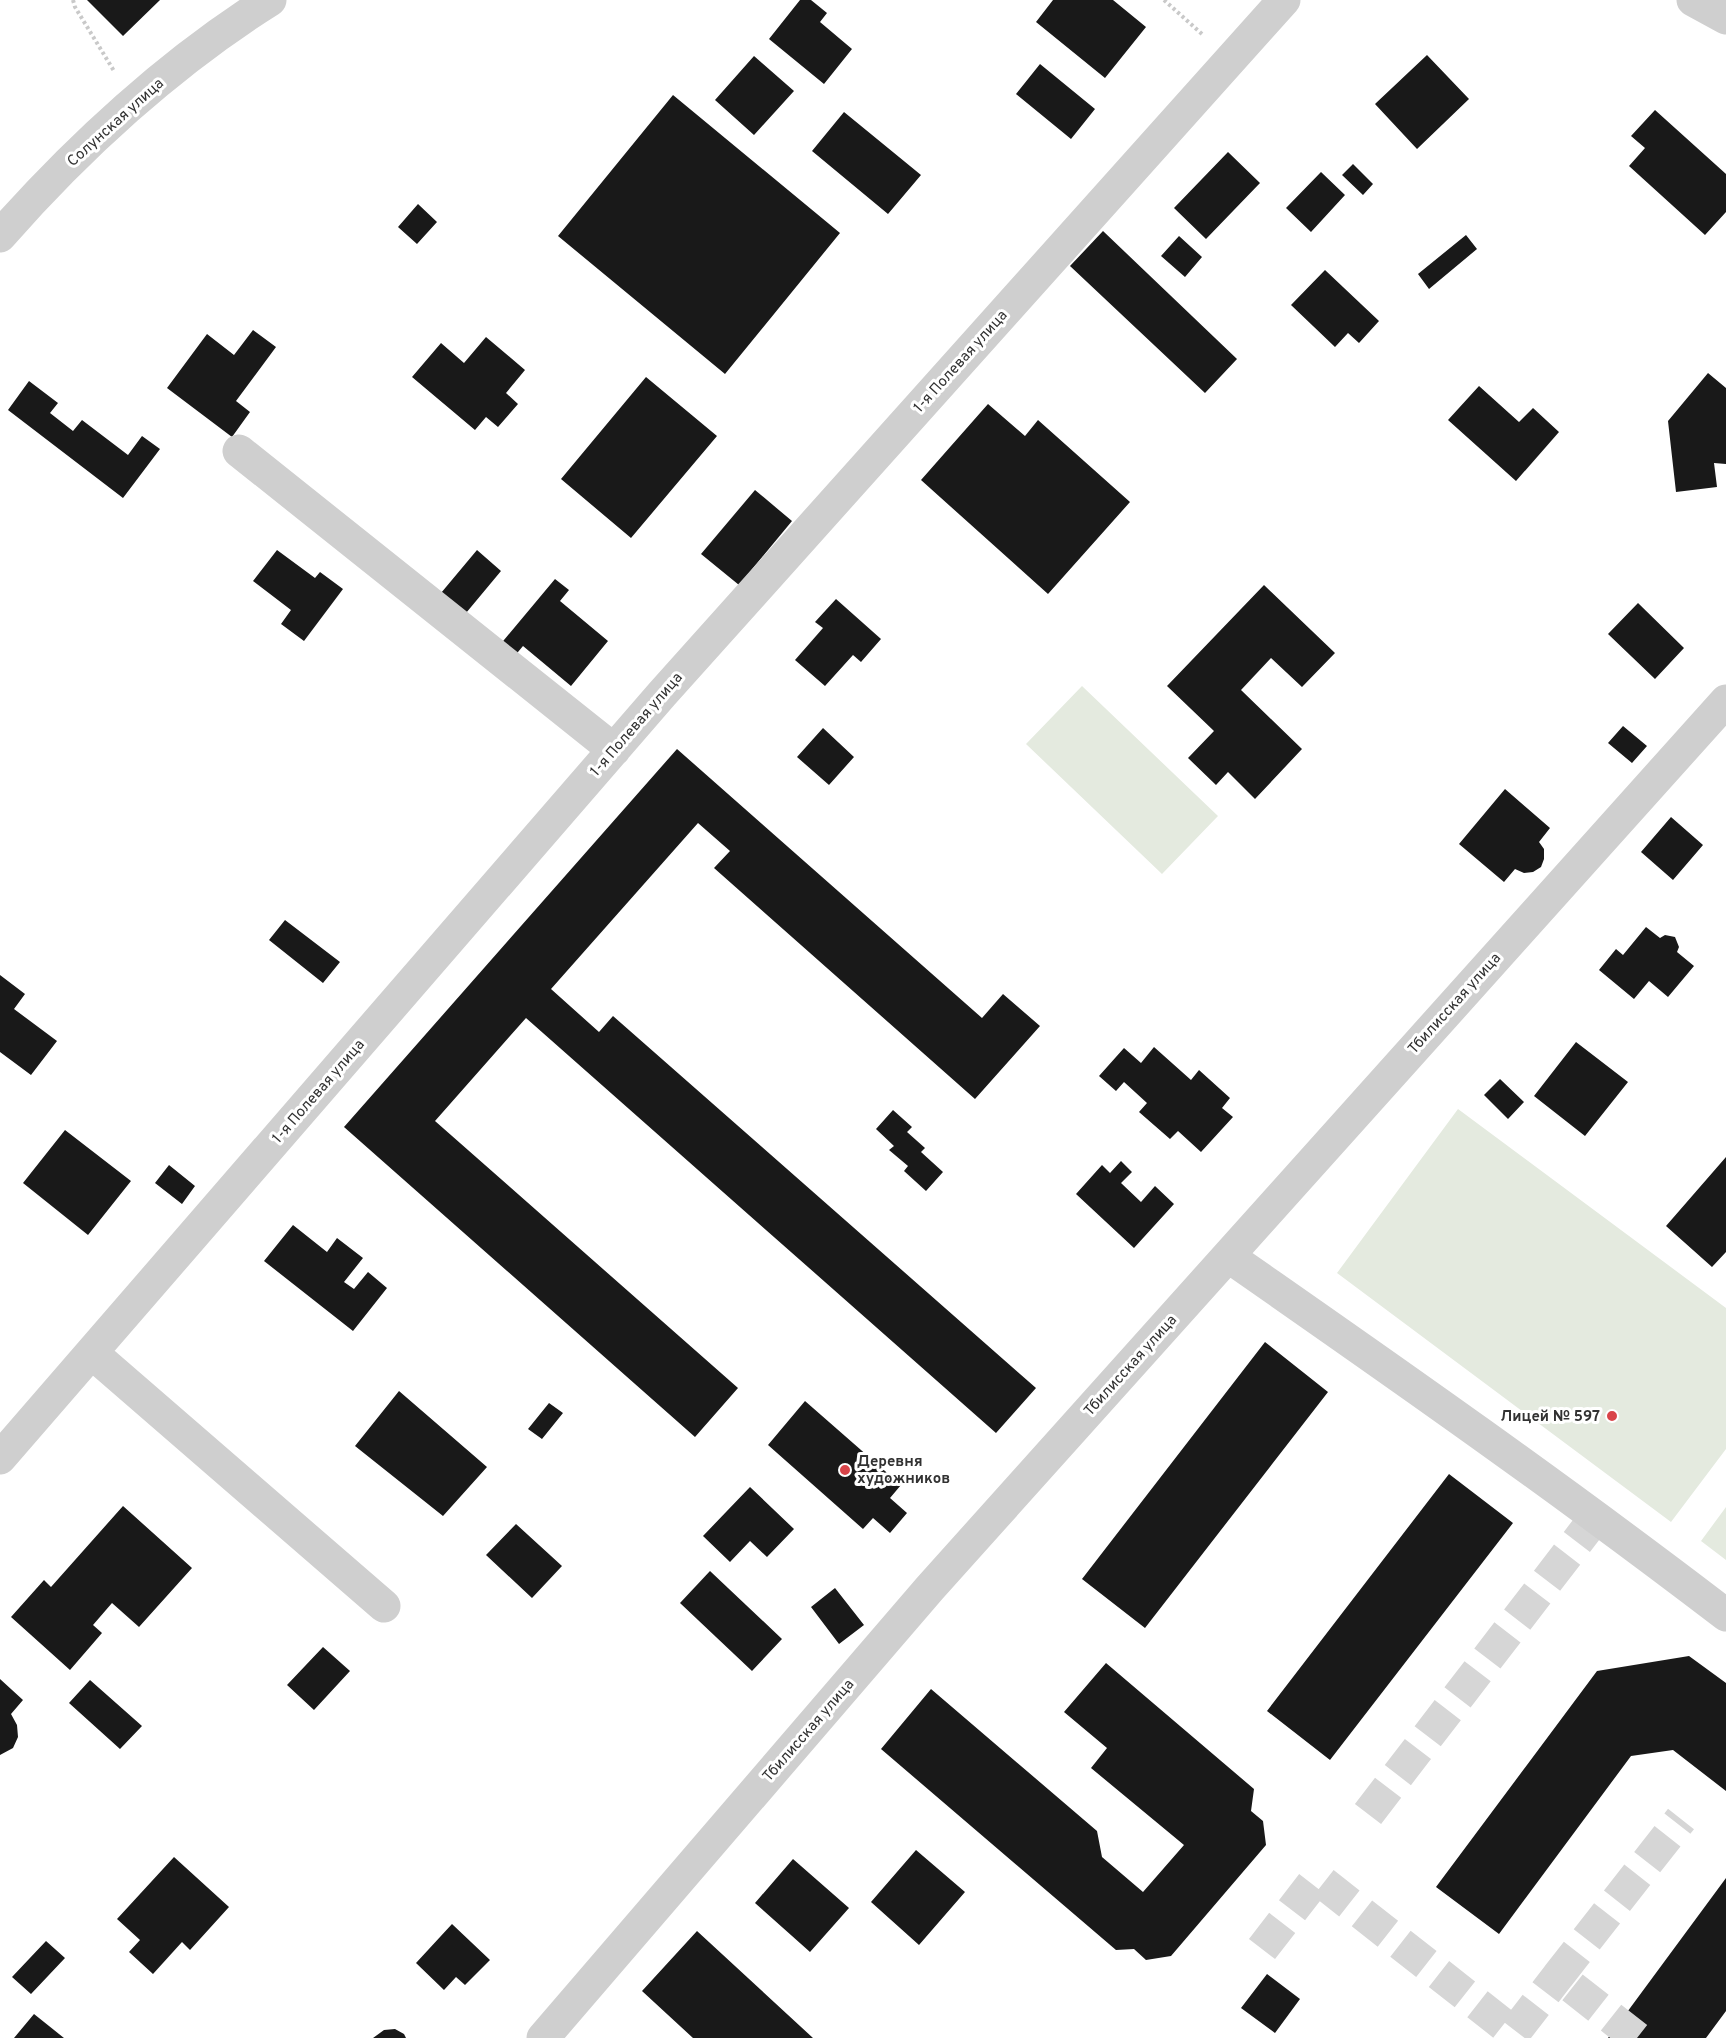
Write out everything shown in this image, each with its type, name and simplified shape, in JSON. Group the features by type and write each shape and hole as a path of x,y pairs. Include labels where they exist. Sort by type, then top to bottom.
{"street":[{"name":"Солунская улица","path":"0,236 33,198 133,102 239,20 270,0"},
{"name":"1-я Полевая улица","path":"0,1458 662,694 1284,0"},
{"path":"1693,0 1726,18"},
{"path":"239,451 614,750"},
{"name":"Тбилисская улица","path":"543,2038 930,1588 1726,701"},
{"path":"1228,1256 1448,1410 1631,1542 1726,1615"},
{"path":"92,1353 384,1606"}],"path":[{"path":"74,0 75,7 133,102"},
{"path":"1164,0 1231,60"}],"shaded area":[{"path":"1082,686 1218,816 1162,874 1026,744"},
{"name":"Лицей № 597","path":"1458,1109 1726,1308 1726,1449 1671,1522 1337,1273"},
{"path":"1726,1507 1726,1560 1701,1541"}],"building":[{"path":"87,0 160,0 123,36"},
{"path":"800,0 811,0 827,13 820,22 852,49 824,84 769,39"},
{"path":"1053,0 1113,0 1146,27 1105,78 1036,22"},
{"path":"1427,55 1469,99 1417,149 1375,104"},
{"path":"754,56 794,91 754,135 715,100"},
{"path":"1040,64 1095,109 1071,139 1016,94"},
{"path":"673,95 840,233 725,374 558,236"},
{"path":"1655,110 1726,174 1726,212 1705,235 1629,166 1645,148 1631,136"},
{"path":"844,112 921,175 888,214 812,151"},
{"path":"1228,152 1260,183 1206,239 1174,208"},
{"path":"1353,164 1373,184 1363,195 1342,175"},
{"path":"1321,172 1345,195 1311,232 1286,208"},
{"path":"418,204 437,222 417,244 398,227"},
{"path":"1103,231 1237,359 1205,393 1070,266"},
{"path":"1466,235 1477,249 1429,289 1418,274"},
{"path":"1179,236 1202,257 1185,277 1161,256"},
{"path":"1325,270 1379,321 1359,343 1348,333 1335,347 1291,305"},
{"path":"253,330 276,347 236,401 250,412 232,437 167,388 207,334 234,355"},
{"path":"486,337 525,370 506,393 518,404 498,427 486,417 475,430 412,377 441,343 464,363"},
{"path":"1708,373 1726,388 1726,464 1714,463 1717,487 1676,492 1668,421"},
{"path":"646,377 717,436 631,538 561,479"},
{"path":"29,381 58,403 50,413 73,431 82,420 128,455 142,436 160,449 123,498 8,410"},
{"path":"1479,386 1519,422 1533,408 1559,432 1516,481 1448,420"},
{"path":"988,404 1025,436 1038,420 1130,502 1048,594 921,480"},
{"path":"755,490 792,521 739,585 701,554"},
{"path":"277,550 315,578 320,572 343,589 304,641 281,624 291,610 253,581"},
{"path":"477,550 501,571 466,613 441,593"},
{"path":"555,579 569,590 560,601 608,641 571,686 523,646 513,658 499,646"},
{"path":"1264,585 1335,653 1302,687 1271,658 1241,690 1302,749 1255,799 1228,772 1216,785 1188,758 1214,731 1167,686"},
{"path":"836,599 881,639 861,662 853,655 825,686 795,660 823,628 815,622"},
{"path":"1638,603 1684,648 1655,679 1608,634"},
{"path":"1623,726 1647,746 1632,763 1608,743"},
{"path":"823,728 854,757 829,785 797,757"},
{"path":"677,749 982,1018 1003,994 1040,1026 975,1099 714,868 730,851 698,823 551,989 599,1032 613,1016 1036,1388 996,1433 526,1018 435,1121 738,1388 695,1437 344,1127"},
{"path":"1505,789 1550,828 1539,842 1544,849 1541,867 1533,872 1524,873 1515,869 1504,882 1459,844"},
{"path":"1671,817 1703,845 1673,880 1641,852"},
{"path":"285,920 340,962 323,983 269,940"},
{"path":"1646,927 1660,938 1665,935 1675,937 1679,947 1677,952 1694,966 1668,997 1649,981 1634,999 1599,970 1616,949 1623,955"},
{"path":"0,975 25,994 14,1009 57,1041 31,1075 0,1052"},
{"path":"1576,1042 1628,1082 1585,1136 1534,1096"},
{"path":"1154,1047 1191,1080 1199,1070 1230,1098 1222,1108 1233,1117 1201,1152 1178,1131 1170,1139 1139,1112 1147,1103 1124,1082 1116,1091 1099,1076 1124,1048 1141,1063"},
{"path":"1500,1079 1524,1102 1508,1119 1484,1095"},
{"path":"893,1110 912,1127 907,1132 925,1148 921,1152 943,1172 926,1191 904,1171 908,1166 889,1150 894,1146 876,1129"},
{"path":"65,1130 131,1181 88,1235 23,1183"},
{"path":"1726,1157 1726,1252 1712,1267 1666,1226"},
{"path":"1121,1161 1132,1172 1121,1183 1141,1202 1155,1186 1174,1204 1134,1248 1076,1194 1102,1165 1110,1173"},
{"path":"169,1165 195,1186 182,1204 155,1183"},
{"path":"293,1225 327,1252 337,1238 363,1258 344,1282 354,1289 368,1272 387,1288 353,1331 264,1261"},
{"path":"1265,1342 1328,1392 1145,1628 1082,1579"},
{"path":"399,1391 487,1467 443,1516 355,1446"},
{"path":"805,1401 901,1485 890,1498 907,1513 890,1533 873,1518 863,1529 768,1445"},
{"path":"549,1403 563,1413 542,1439 528,1429"},
{"path":"1449,1474 1513,1523 1330,1760 1267,1711"},
{"path":"750,1487 794,1529 767,1557 750,1541 730,1562 703,1536"},
{"path":"123,1506 192,1568 139,1627 112,1603 93,1625 102,1633 70,1670 11,1617 44,1580 51,1587"},
{"path":"516,1524 562,1566 532,1598 486,1555"},
{"path":"710,1571 782,1639 752,1671 680,1603"},
{"path":"835,1588 864,1625 839,1644 811,1607"},
{"path":"323,1647 350,1671 314,1710 287,1685"},
{"path":"1689,1656 1726,1683 1726,1791 1673,1750 1631,1756 1499,1934 1436,1887 1597,1671"},
{"path":"1106,1663 1254,1789 1251,1811 1263,1821 1266,1845 1171,1956 1146,1960 1134,1949 1116,1950 881,1749 931,1689 1097,1831 1102,1857 1143,1892 1184,1845 1091,1768 1107,1748 1064,1712"},
{"path":"0,1679 23,1700 11,1714 17,1725 18,1737 13,1748 0,1755"},
{"path":"90,1680 142,1726 120,1749 69,1703"},
{"path":"916,1850 965,1892 919,1945 871,1902"},
{"path":"174,1857 229,1907 190,1950 182,1942 153,1974 129,1952 140,1940 117,1919"},
{"path":"793,1859 849,1908 810,1952 755,1903"},
{"path":"1726,1878 1726,2011 1706,2038 1608,2038"},
{"path":"452,1924 490,1960 465,1985 456,1977 444,1990 416,1963"},
{"path":"697,1931 813,2038 693,2038 642,1991"},
{"path":"46,1941 65,1958 31,1994 12,1977"},
{"path":"1267,1974 1300,1999 1275,2033 1241,2008"},
{"path":"34,2014 64,2038 14,2038"},
{"path":"395,2029 404,2034 406,2038 373,2038 384,2030"}],"tunnel":[{"path":"1368,1814 1596,1517"},
{"path":"1637,2038 1558,1976 1681,1819"},
{"path":"1262,1949 1317,1878 1514,2033 1558,1976"}],"place":[{"name":"Лицей № 597","path":"1612,1416"},
{"name":"Деревня художников","path":"845,1470"}]}
